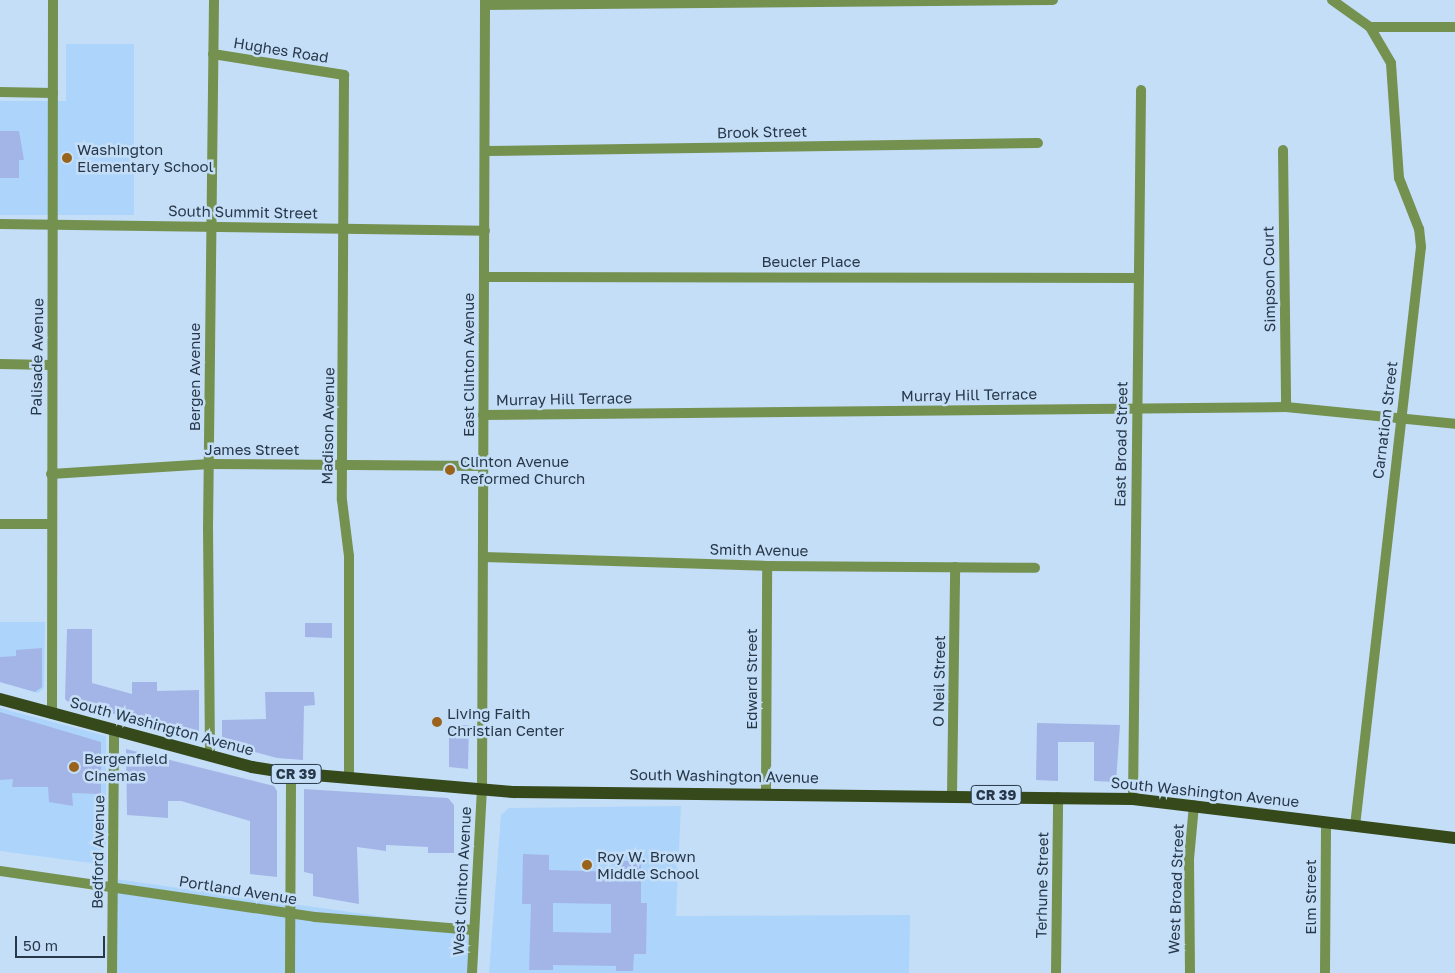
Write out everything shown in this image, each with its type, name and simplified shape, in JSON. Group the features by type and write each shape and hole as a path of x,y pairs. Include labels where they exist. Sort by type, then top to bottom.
{"main road":[{"name":"South Washington Avenue","path":"0,699 210,755 291,774 349,777 482,790 766,792 1133,799 1455,838"}],"street":[{"name":"Palisade Avenue","path":"52,714 53,0"},
{"name":"Bergen Avenue","path":"210,755 210,464 214,0"},
{"path":"486,2 1054,0"},
{"path":"1332,0 1370,27 1455,27"},
{"name":"East Clinton Avenue","path":"482,790 486,2"},
{"name":"Carnation Street","path":"1355,826 1421,247 1419,229 1399,178 1391,63 1370,27"},
{"name":"Hughes Road","path":"214,54 344,75"},
{"name":"Madison Avenue","path":"344,75 344,465 342,500 349,556 349,777"},
{"name":"East Broad Street","path":"1133,799 1137,278 1141,90"},
{"path":"0,92 53,92"},
{"name":"Brook Street","path":"486,151 1038,143"},
{"name":"Simpson Court","path":"1282,150 1286,407"},
{"name":"South Summit Street","path":"0,224 486,231"},
{"name":"Beucler Place","path":"485,277 1137,278"},
{"path":"0,364 52,365"},
{"name":"Murray Hill Terrace","path":"483,415 1286,407 1455,424"},
{"name":"James Street","path":"51,474 210,464 484,466"},
{"path":"0,524 51,524"},
{"name":"Smith Avenue","path":"483,557 767,566 1035,568"},
{"name":"Edward Street","path":"766,792 767,566"},
{"name":"O Neil Street","path":"952,795 955,568"},
{"name":"Bedford Avenue","path":"112,973 114,730"},
{"path":"290,973 291,774"},
{"name":"West Clinton Avenue","path":"472,973 482,790"},
{"name":"Terhune Street","path":"1056,973 1058,797"},
{"name":"West Broad Street","path":"1190,973 1189,859 1194,805"},
{"name":"Elm Street","path":"1325,973 1326,822"},
{"name":"Portland Avenue","path":"0,871 289,913 473,930"}],"shaded area":[{"name":"Washington Elementary School","path":"66,44 134,44 134,215 0,215 0,101 66,101"},
{"path":"0,622 45,622 44,688 38,693 0,682"},
{"path":"0,708 106,736 106,865 0,851"},
{"name":"Roy W. Brown Middle School","path":"681,806 676,916 910,915 909,973 489,973 501,815 509,808"},
{"path":"115,879 471,929 470,973 117,973"}],"building":[{"path":"0,131 19,131 24,160 19,160 19,178 0,178"},
{"path":"305,623 332,623 332,638 305,637"},
{"path":"67,629 92,629 92,683 132,694 132,682 157,682 157,691 199,690 199,731 195,734 69,703 65,699"},
{"path":"42,648 42,687 35,692 0,682 0,657 16,656 16,650"},
{"path":"265,692 314,692 315,705 304,706 303,760 277,758 226,744 222,738 222,720 266,719"},
{"path":"0,712 101,742 101,794 72,793 73,806 49,802 48,787 12,787 13,779 0,780"},
{"path":"1037,723 1120,725 1116,782 1094,781 1094,742 1058,742 1058,781 1036,780"},
{"path":"449,725 469,725 468,769 449,767"},
{"path":"126,749 274,786 277,791 277,877 250,874 250,821 181,801 168,801 168,818 127,815"},
{"path":"304,789 448,798 454,805 454,853 428,853 428,847 386,845 386,851 357,847 359,904 313,896 313,874 304,872"},
{"path":"523,854 549,855 549,870 619,872 620,861 641,861 641,903 647,903 646,954 634,954 633,971 616,971 616,966 553,965 553,970 529,970 531,904 522,904","holes":["553,903 611,904 611,933 553,932"]}],"place":[{"name":"Washington Elementary School","path":"67,158"},
{"name":"Clinton Avenue Reformed Church","path":"450,470"},
{"name":"Living Faith Christian Center","path":"437,722"},
{"name":"Bergenfield Cinemas","path":"74,767"},
{"name":"Roy W. Brown Middle School","path":"587,865"}]}
